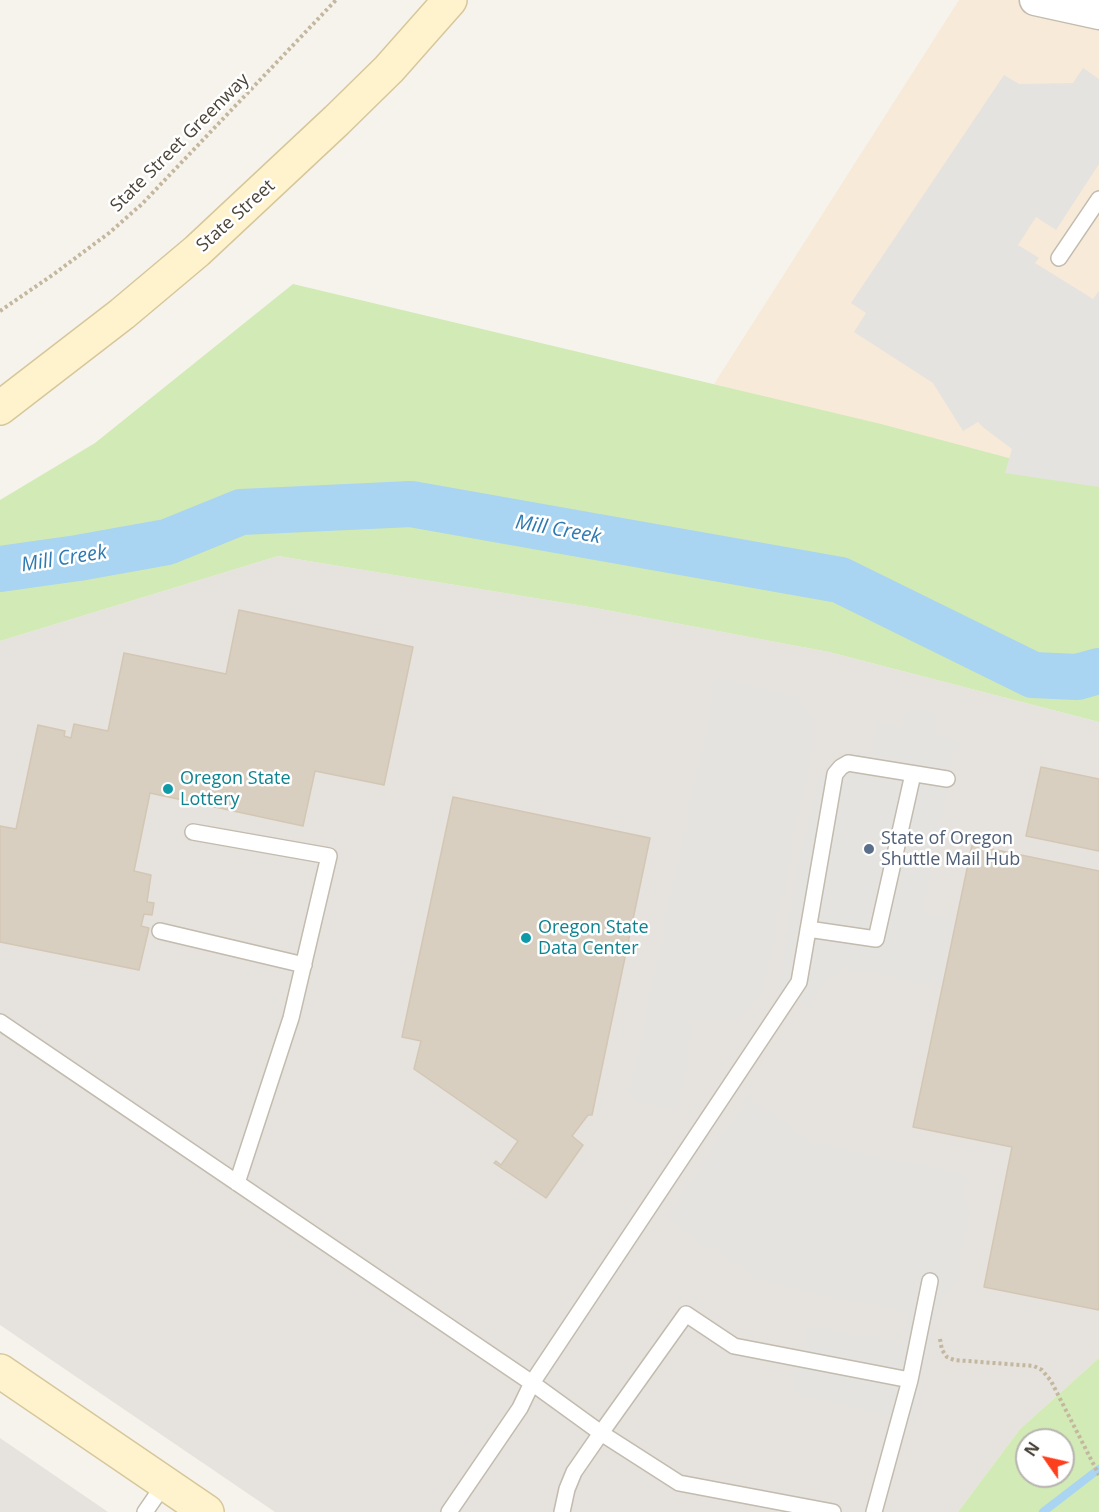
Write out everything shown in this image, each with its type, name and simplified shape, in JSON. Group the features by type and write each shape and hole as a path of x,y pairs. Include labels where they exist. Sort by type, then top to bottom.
{"main road":[{"name":"State Street","path":"2,401 122,314 197,251 367,91 450,0"},
{"path":"0,1371 207,1512"}],"street":[{"path":"1035,0 1099,14"}],"lane":[{"path":"1059,258 1099,199"},
{"path":"449,1512 520,1408 532,1383 799,982 835,774 848,763 947,779"},
{"path":"808,929 876,939 913,774"},
{"path":"193,832 329,856 291,1018 237,1183"},
{"path":"160,931 304,965"},
{"path":"0,1022 532,1383 601,1433 679,1483 833,1512"},
{"path":"874,1512 910,1380 930,1281"},
{"path":"562,1512 567,1489 574,1472 686,1314 734,1346 910,1380"},
{"path":"145,1512 165,1483"}],"path":[{"name":"State Street Greenway","path":"0,311 54,274 142,204 336,0"},
{"path":"923,1318 944,1322 940,1341 947,1357 954,1360 1034,1366 1041,1370 1051,1381 1099,1475"}],"shaded area":[{"path":"959,0 1099,0 1099,482 714,384"},
{"path":"1083,68 1099,79 1099,164 1056,230 1036,217 1018,245 1039,258 1035,263 1093,299 1099,291 1099,487 1005,473 1012,449 978,422 963,431 933,383 854,332 866,313 851,303 1004,75 1019,84 1073,83"},
{"path":"278,556 590,607 829,652 1099,722 1099,1358 1021,1428 1015,1428 1015,1436 958,1512 275,1512 0,1325 0,641"},
{"path":"716,678 797,696 811,713 815,737 762,992 752,1008 739,1017 722,1021 695,1019 676,1111 628,1096"},
{"name":"State of Oregon Shuttle Mail Hub","path":"907,706 938,713 935,732 941,736 958,739 940,822 943,823 923,911 956,919 942,986 843,968 827,979 808,1007 778,987 795,875 818,778 828,766 842,756 857,752 871,753 878,722 900,726 903,723"},
{"path":"747,1096 817,1143 966,1175 962,1194 970,1212 956,1280 950,1292 940,1298 915,1420 791,1394 808,1323 903,1344 910,1313 763,1282 665,1218"},
{"path":"0,1438 108,1512 0,1512"}],"green space":[{"path":"293,284 881,424 1099,482 1099,722 829,652 590,607 278,556 0,641 0,500 95,443"},
{"path":"1099,1358 1099,1512 958,1512 1015,1436 1015,1488 1075,1488 1075,1428 1021,1428"}],"building":[{"name":"Oregon State Lottery","path":"239,610 413,647 384,785 315,771 303,826 150,793 134,871 151,875 147,902 154,903 152,915 144,914 141,926 149,928 139,970 0,942 0,826 16,829 38,725 65,731 64,736 71,738 74,724 108,731 124,653 226,674"},
{"path":"1041,767 1099,779 1099,851 1026,836"},
{"name":"Oregon State Data Center","path":"453,797 650,838 592,1115 588,1115 572,1136 583,1145 546,1198 494,1163 496,1161 501,1165 518,1141 414,1069 421,1041 402,1037"},
{"path":"972,845 1099,871 1099,1310 984,1287 1012,1147 913,1127"}],"waterway":[{"name":"Mill Creek","path":"0,569 167,542 241,512 411,504 840,580 1033,675 1077,677 1099,671"},
{"path":"1043,1512 1099,1469"}],"place":[{"name":"Oregon State Lottery","path":"168,789"},
{"name":"State of Oregon Shuttle Mail Hub","path":"869,849"},
{"name":"Oregon State Data Center","path":"526,938"}]}
